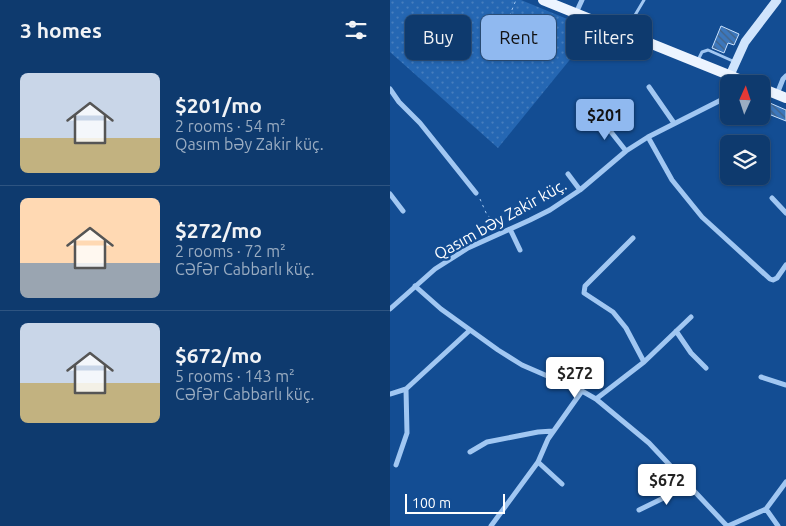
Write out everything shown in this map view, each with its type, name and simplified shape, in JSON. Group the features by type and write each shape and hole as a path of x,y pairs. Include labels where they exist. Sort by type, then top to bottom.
{"main road":[{"path":"543,0 580,15"},
{"path":"652,44 730,75"}],"street":[{"path":"575,13 582,0"},
{"path":"730,75 745,42 777,0"},
{"path":"781,96 783,79 786,76"},
{"path":"649,87 674,123"},
{"path":"390,89 476,193"},
{"name":"Qasım bəy Zakir küç.","path":"390,309 435,269 468,248 550,210 580,190 626,151 674,123 720,100"},
{"path":"600,118 626,151"},
{"path":"648,137 672,180 702,217 770,279 777,278 786,264"},
{"path":"568,174 580,190"},
{"path":"390,194 403,211"},
{"path":"772,198 786,213"},
{"path":"510,229 520,250"},
{"path":"633,238 585,286 583,291 613,312 626,328 644,362"},
{"path":"415,286 441,310 469,331 522,365 596,399 650,443 727,526 766,509 786,482"},
{"path":"596,399 644,362 691,317"},
{"path":"390,394 406,389 469,331"},
{"path":"676,331 691,353 706,368"},
{"path":"761,377 786,385"},
{"path":"396,465 407,433 406,389"},
{"path":"491,526 538,462 553,431 582,391"},
{"path":"470,452 487,442 553,431"},
{"path":"538,462 562,484"},
{"path":"639,510 688,486"},
{"path":"766,509 778,526"}],"lane":[{"path":"635,15 644,0"},
{"path":"697,62 702,52 708,50 735,62"}],"path":[{"path":"510,15 516,0"},
{"path":"493,35 502,35 506,38 507,47 501,53 495,53 488,47 489,39 493,35"},
{"path":"476,193 487,215 497,224 502,233"}],"shaded area":[{"path":"390,0 521,0 566,18 566,60 570,60 498,148 390,52"}],"building":[{"path":"721,26 739,34 734,45 728,43 724,53 712,48"},
{"path":"770,103 786,110 786,121 770,115"}]}
